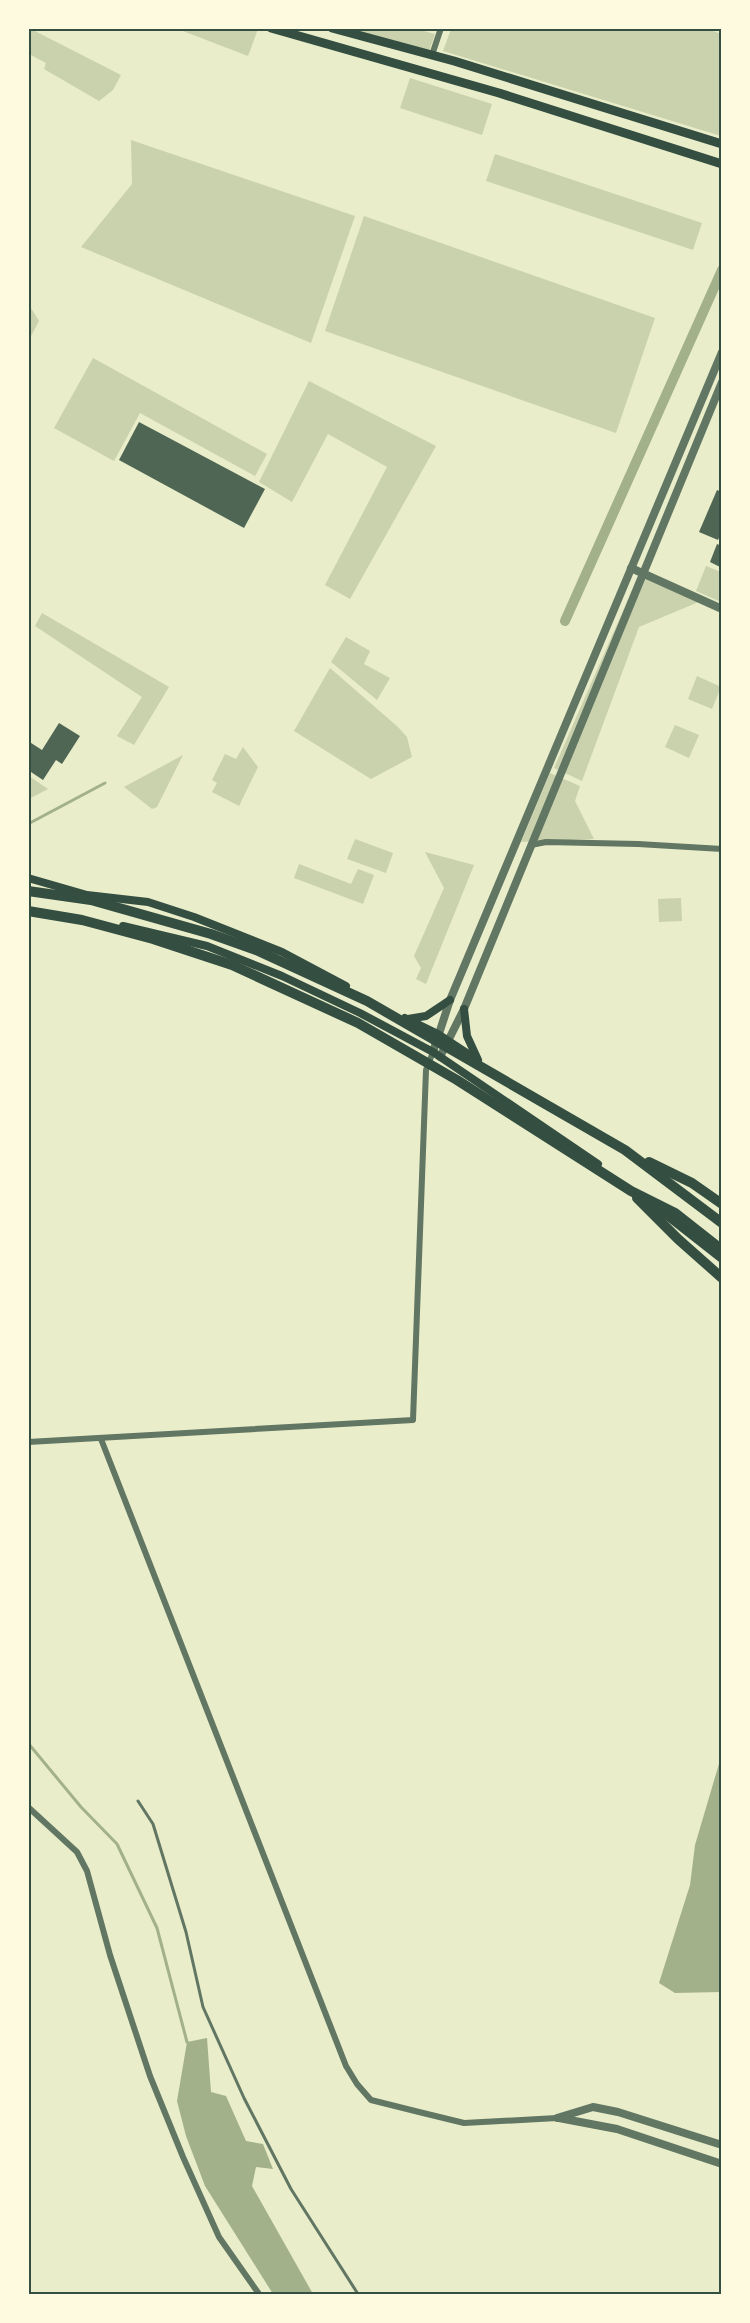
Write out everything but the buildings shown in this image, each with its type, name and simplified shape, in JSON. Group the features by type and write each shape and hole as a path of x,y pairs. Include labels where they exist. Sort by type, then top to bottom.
{"highway":[{"path":"28,891 91,900 211,934 256,950 367,1001 625,1150 692,1183 722,1204"},
{"path":"28,909 82,920 153,939 232,964 295,992 358,1023 457,1080 631,1191 675,1213 722,1250"},
{"path":"625,1150 722,1225"},
{"path":"631,1191 678,1239 722,1278"}],"main road":[{"path":"271,28 499,93 722,164"},
{"path":"332,28 722,144"},
{"path":"28,878 87,896 148,902 194,917 282,952 438,1034 615,1149 722,1225"},
{"path":"28,909 84,917 207,945 292,980 360,1013 437,1055 615,1176 722,1259"},
{"path":"407,1019 426,1016 450,1000"},
{"path":"464,1009 468,1036 478,1060"}],"street":[{"path":"432,56 441,28"},
{"path":"437,1055 438,1034 450,1000 721,355"},
{"path":"28,1442 412,1420 426,1070 448,1041 464,1009 722,382"},
{"path":"631,568 722,609"},
{"path":"531,845 546,842 722,849"},
{"path":"101,1439 342,2055 357,2084 371,2100 464,2123 557,2118 617,2129 722,2164"},
{"path":"28,1807 77,1852 87,1871 110,1955 164,2111 219,2237 259,2295"},
{"path":"557,2118 593,2107 618,2112 722,2145"}],"lane":[{"path":"138,1801 153,1824 186,1932 203,2007 244,2098 291,2189 358,2295"}],"shaded area":[{"path":"29,28 121,75 113,90 99,101 44,69 46,63 29,54"},
{"path":"175,28 258,28 258,29 248,56"},
{"path":"705,28 721,34 721,136 443,51 451,29"},
{"path":"345,29 416,29 435,34 429,51"},
{"path":"410,78 492,104 482,135 400,108"},
{"path":"131,140 355,216 311,343 81,247 132,184"},
{"path":"495,154 702,223 693,250 486,181"},
{"path":"364,216 655,318 616,433 325,331"},
{"path":"29,305 39,321 29,340"},
{"path":"93,358 267,454 255,476 140,413 114,461 54,428"},
{"path":"309,381 436,446 350,599 325,585 387,467 328,434 292,502 259,482"},
{"path":"706,566 721,572 721,602 696,591"},
{"path":"639,574 701,601 639,627 582,781 554,768"},
{"path":"42,613 169,687 134,745 117,736 142,697 35,626"},
{"path":"346,637 370,651 364,664 390,678 377,700 331,662"},
{"path":"330,668 398,727 407,737 412,757 371,779 294,731"},
{"path":"697,676 721,687 712,709 688,699"},
{"path":"675,725 699,735 689,758 665,747"},
{"path":"243,747 258,767 239,806 212,792 217,783 212,780 225,754 236,759"},
{"path":"183,755 157,807 152,809 124,787"},
{"path":"550,773 580,786 575,801 594,839 521,842"},
{"path":"29,776 48,789 29,799"},
{"path":"355,839 393,853 386,873 347,859"},
{"path":"425,852 474,865 426,984 416,979 421,968 414,956 444,888"},
{"path":"299,864 351,884 358,869 374,875 363,904 294,878"},
{"path":"681,898 682,921 659,922 658,899"},
{"path":"721,1757 721,1992 675,1993 659,1983 690,1885 695,1845"},
{"path":"207,2038 211,2092 226,2096 246,2141 263,2144 273,2169 256,2167 252,2186 313,2294 273,2294 205,2186 186,2136 177,2101 187,2042"}],"waterway":[{"path":"565,621 722,270"},
{"path":"28,824 105,783"},
{"path":"28,1743 81,1807 117,1844 157,1928 187,2042"}]}
